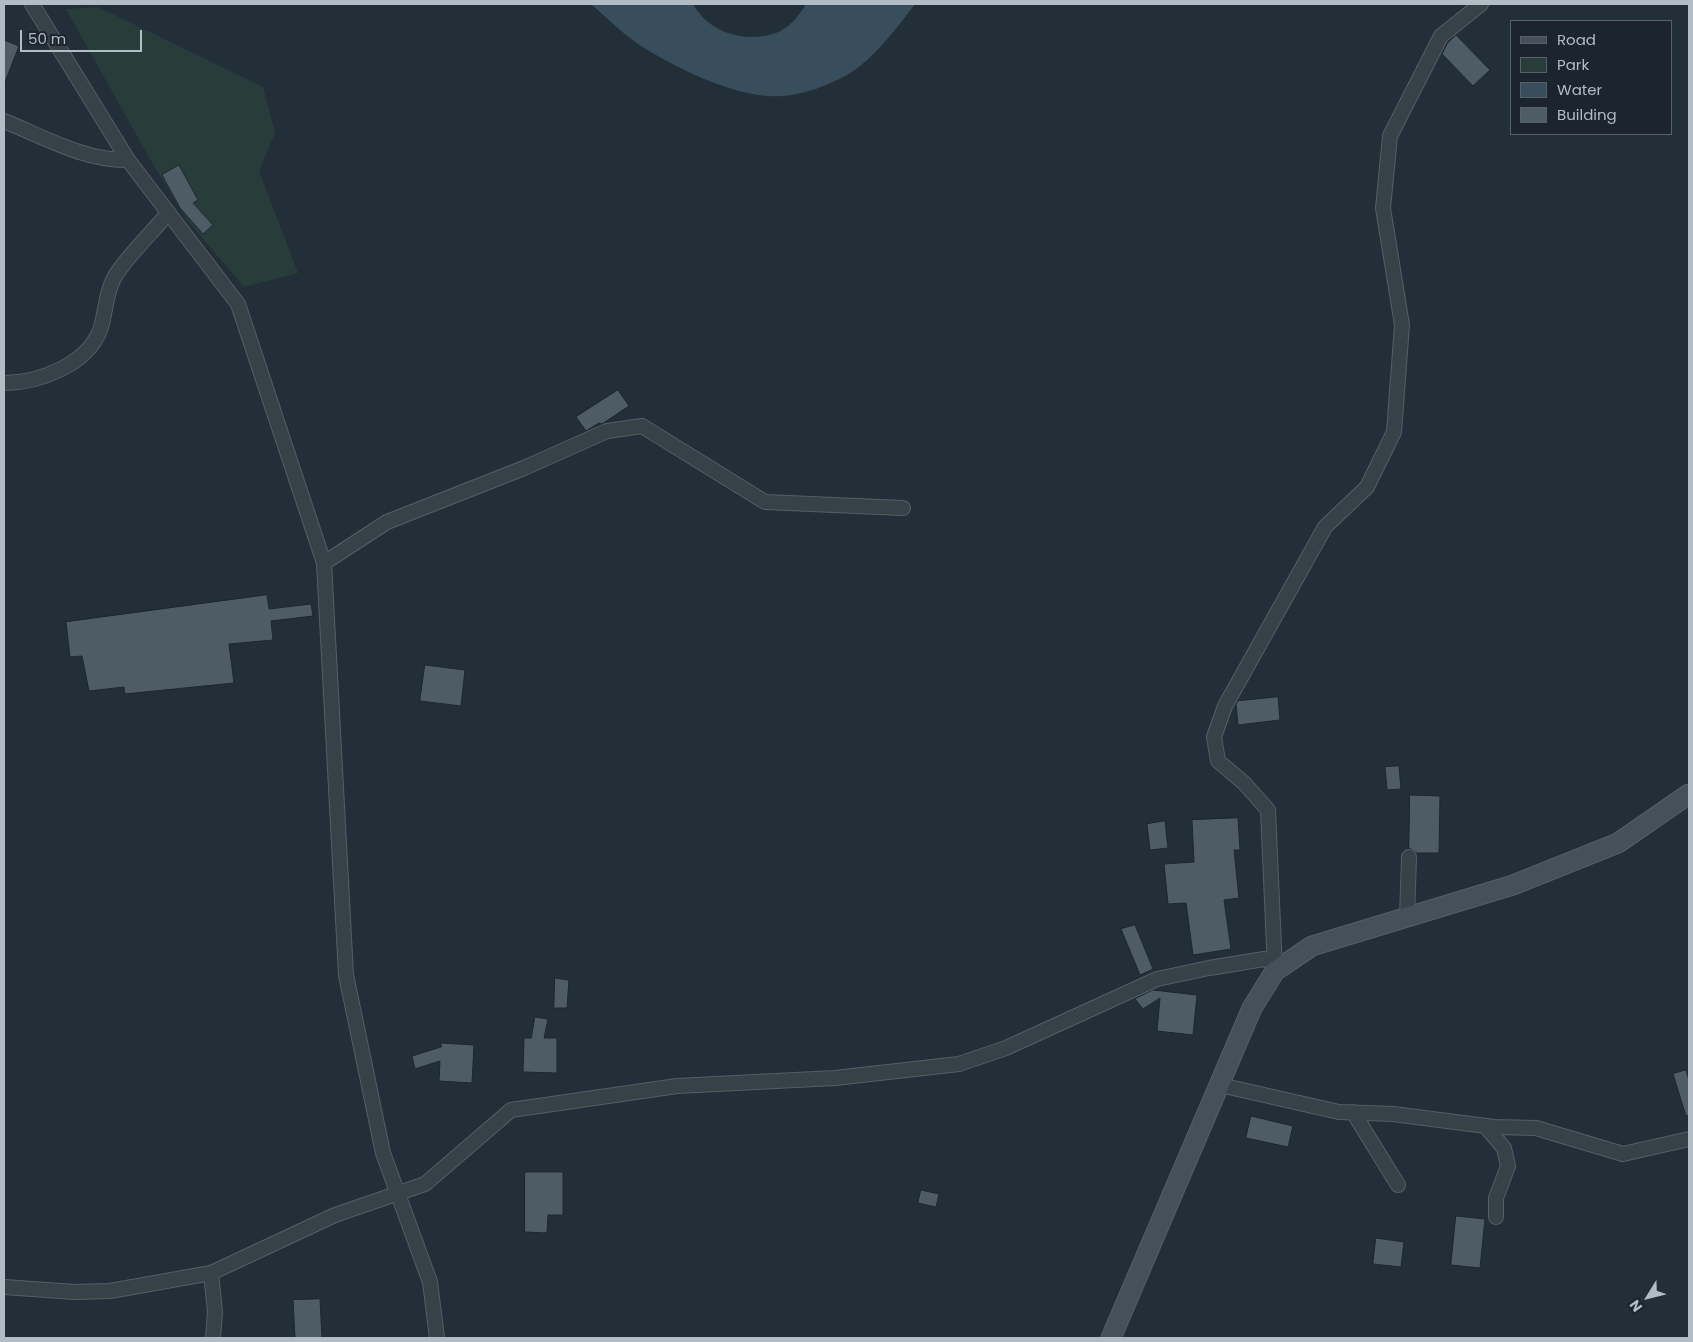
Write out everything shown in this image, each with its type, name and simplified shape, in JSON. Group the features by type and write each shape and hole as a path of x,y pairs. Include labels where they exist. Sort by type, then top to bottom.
{"street":[{"path":"32,4 128,160 238,304 324,563 346,974 383,1153 430,1282 436,1338"},
{"path":"1275,967 1268,810 1244,783 1218,761 1214,737 1224,706 1325,527 1367,487 1394,432 1402,325 1383,208 1390,136 1440,36 1481,4"},
{"path":"4,121 87,155 109,160 128,160"},
{"path":"4,383 34,379 60,369 82,356 93,344 100,328 107,292 115,276 168,213"},
{"path":"324,563 387,522 524,468 607,431 642,426 765,502 903,508"},
{"path":"1111,1338 1252,1008 1275,967 1312,946 1512,885 1618,842 1689,794"},
{"path":"1407,918 1409,857"},
{"path":"4,1287 75,1292 110,1291 211,1272 336,1215 425,1184 511,1110 677,1086 835,1078 959,1064 1006,1048 1157,979 1209,968 1264,960 1275,967"},
{"path":"1220,1085 1300,1105 1486,1126 1536,1128 1623,1154 1689,1139"},
{"path":"1353,1112 1398,1185"},
{"path":"1486,1126 1504,1148 1508,1166 1496,1198 1496,1217"},
{"path":"211,1272 215,1312 212,1338"}],"green space":[{"path":"98,7 263,87 275,133 259,171 298,273 244,287 187,220 155,168 66,9"}],"water":[{"path":"591,4 693,4 708,22 718,28 728,33 752,37 776,33 785,28 806,4 915,4 884,43 866,61 847,75 807,92 782,96 765,96 727,88 672,64 641,46"}],"building":[{"path":"1456,35 1490,70 1473,86 1442,54 1447,44"},
{"path":"4,40 19,46 5,82 4,82"},
{"path":"179,165 198,200 193,203 213,225 203,234 180,208 162,175"},
{"path":"618,390 629,406 602,424 599,423 586,431 576,417"},
{"path":"267,595 269,609 311,604 313,616 271,621 273,640 229,644 234,683 125,694 124,687 89,691 82,656 70,657 66,622"},
{"path":"425,665 465,670 461,706 420,701"},
{"path":"1278,697 1280,720 1238,725 1236,704 1238,701"},
{"path":"1399,766 1401,789 1387,790 1385,767"},
{"path":"1410,795 1440,796 1439,853 1417,853 1409,848"},
{"path":"1238,818 1240,850 1234,850 1239,898 1224,900 1231,949 1193,955 1186,903 1168,904 1164,864 1194,862 1192,820"},
{"path":"1165,821 1168,848 1150,850 1147,824"},
{"path":"1135,925 1153,969 1140,975 1121,929"},
{"path":"555,978 569,980 567,1008 554,1008"},
{"path":"1153,990 1197,995 1193,1035 1157,1031 1160,998 1143,1009 1135,999"},
{"path":"535,1017 548,1019 544,1038 557,1038 557,1073 523,1072 524,1038 531,1038"},
{"path":"441,1043 474,1045 472,1083 439,1081 440,1061 415,1069 412,1056 441,1047"},
{"path":"1686,1070 1689,1080 1689,1115 1686,1116 1673,1074"},
{"path":"1251,1116 1293,1126 1288,1147 1246,1138"},
{"path":"525,1172 563,1172 563,1215 548,1215 547,1233 525,1232"},
{"path":"921,1190 939,1194 936,1207 918,1203"},
{"path":"1456,1216 1485,1219 1480,1268 1451,1265"},
{"path":"1376,1238 1404,1242 1401,1267 1373,1264"},
{"path":"320,1299 322,1338 295,1338 293,1300"}]}
